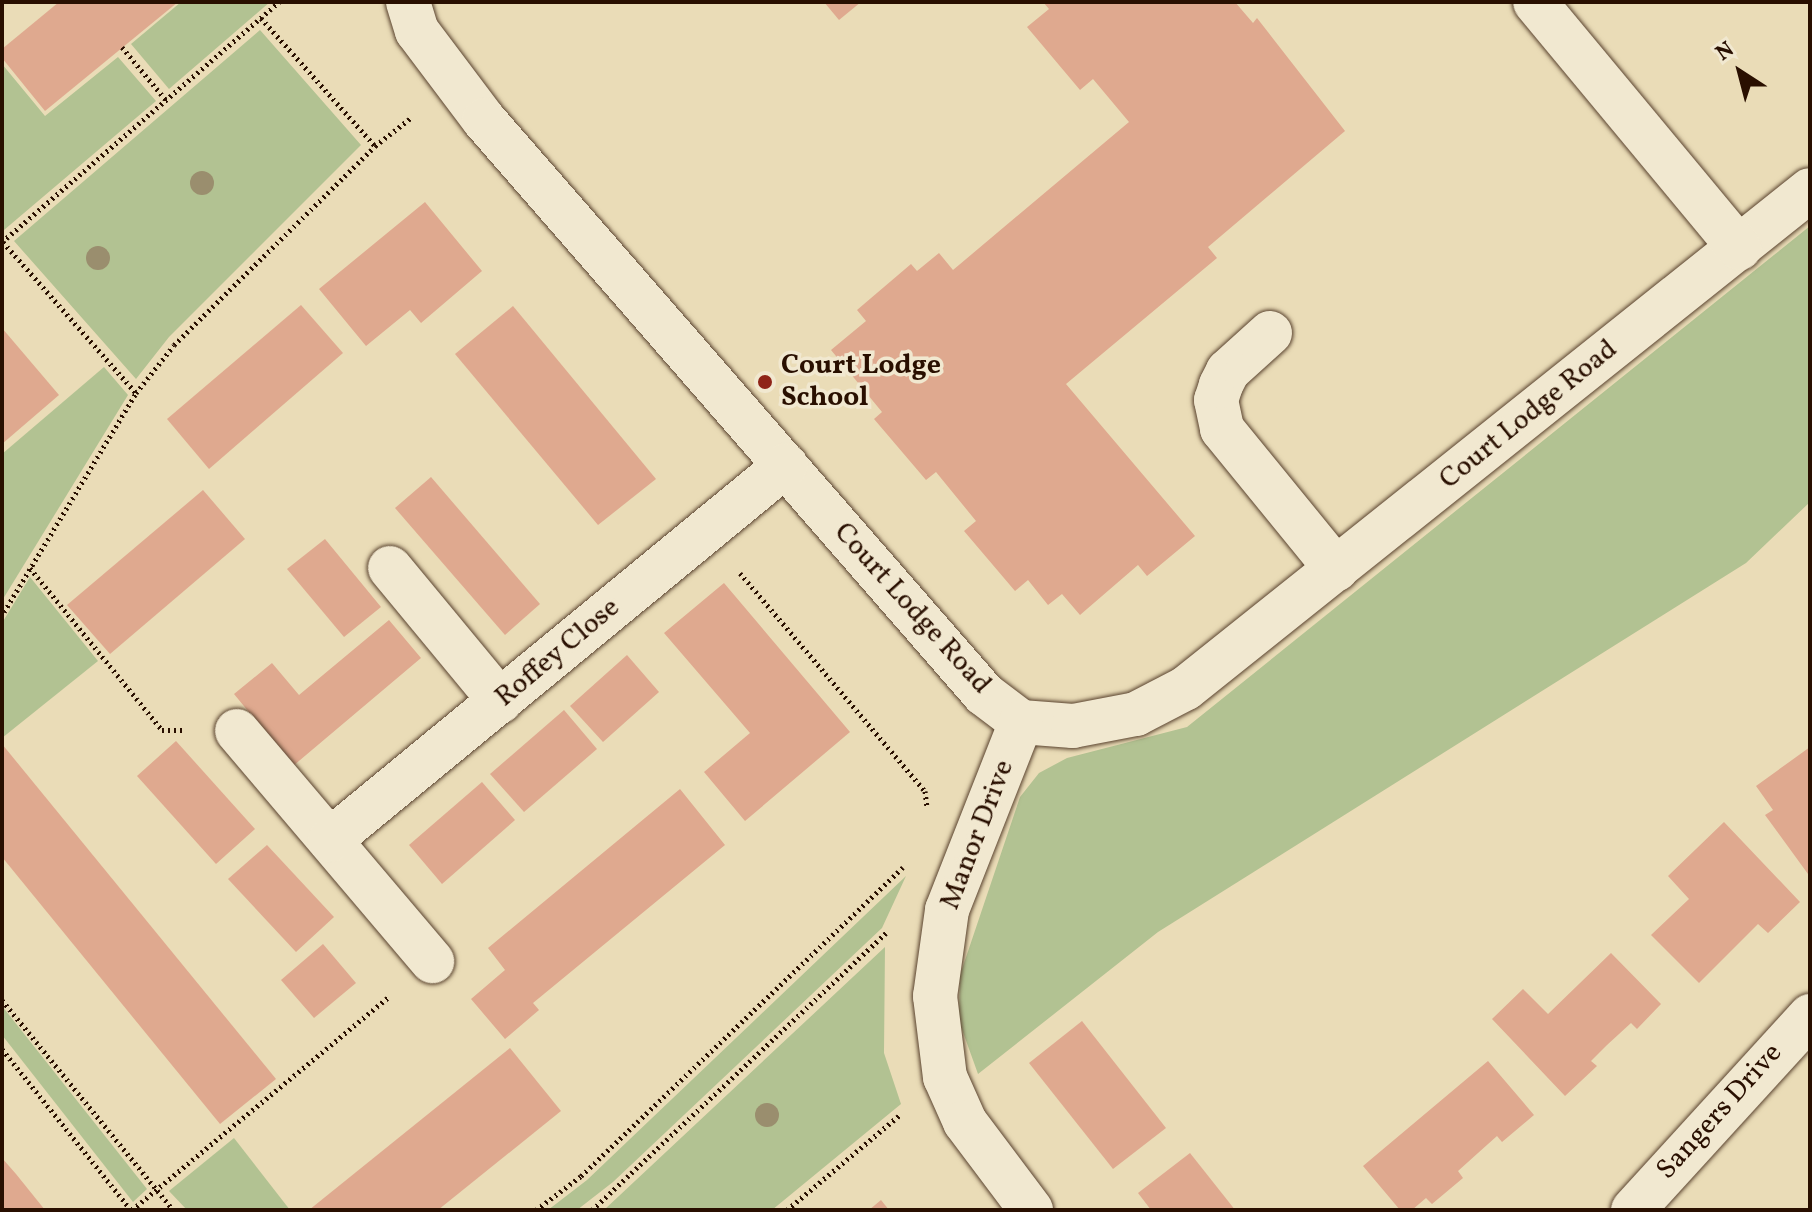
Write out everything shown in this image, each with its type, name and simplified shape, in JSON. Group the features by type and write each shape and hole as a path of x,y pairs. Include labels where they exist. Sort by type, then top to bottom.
{"street":[{"name":"Court Lodge Road","path":"408,2 417,31 454,85 984,694 1021,722 1073,726 1136,714 1186,688 1810,190"},
{"path":"1535,2 1739,248"},
{"path":"1270,333 1228,371 1221,385 1216,400 1222,429 1336,569"},
{"name":"Roffey Close","path":"330,840 786,465"},
{"path":"390,568 500,701"},
{"name":"Manor Drive","path":"1021,722 947,910 935,996 945,1077 965,1122 1031,1210"},
{"path":"237,731 432,961"},
{"name":"Sangers Drive","path":"1633,1210 1810,1016"}],"path":[{"path":"136,393 2,241 279,2"},
{"path":"261,18 375,146"},
{"path":"122,47 166,100"},
{"path":"3,612 136,393 174,345 375,146 454,85"},
{"path":"704,532 925,791 928,815"},
{"path":"30,568 162,730 237,731"},
{"path":"536,1210 581,1176 911,859"},
{"path":"592,1210 887,932 947,910"},
{"path":"2,1049 132,1210 432,961"},
{"path":"2,1000 173,1210"},
{"path":"787,1210 945,1077"}],"green space":[{"path":"181,2 270,2 169,89 131,44"},
{"path":"260,30 361,145 169,337 136,379 14,241"},
{"path":"118,57 156,101 4,230 2,64 45,116"},
{"path":"1810,226 1810,502 1746,563 1158,932 978,1074 959,1021 960,975 1020,797 1039,773 1067,758 1187,727"},
{"path":"104,367 128,395 3,599 2,454"},
{"path":"30,577 98,661 2,738 2,623"},
{"path":"906,876 882,928 613,1182 577,1210 548,1210 587,1180"},
{"path":"885,947 884,1053 901,1104 772,1210 604,1210"},
{"path":"2,1006 147,1189 133,1202 2,1035"},
{"path":"234,1138 290,1210 187,1210 169,1191"}],"building":[{"path":"59,2 178,2 45,111 2,58 2,49"},
{"path":"824,2 861,2 839,20"},
{"path":"1043,2 1235,2 1253,23 1257,18 1345,131 1208,247 1217,258 1066,384 1195,536 1147,576 1138,565 1080,615 1062,594 1048,605 1028,580 1015,591 964,531 976,521 936,472 926,480 874,419 882,412 831,350 866,321 857,310 911,264 917,271 939,253 953,270 1129,122 1093,79 1080,90 1027,27 1049,9"},
{"path":"425,202 482,271 421,323 410,310 366,346 319,289"},
{"path":"301,305 343,353 209,469 167,419"},
{"path":"513,306 656,479 598,525 455,354"},
{"path":"2,328 59,395 2,444"},
{"path":"431,477 540,604 505,635 395,508"},
{"path":"203,490 245,539 110,654 67,605"},
{"path":"325,539 381,607 344,637 287,569"},
{"path":"724,583 850,732 745,821 704,772 750,733 664,633"},
{"path":"389,620 421,658 293,766 234,694 272,663 299,695"},
{"path":"627,655 659,692 603,742 570,706"},
{"path":"564,710 597,749 524,812 490,774"},
{"path":"176,741 255,829 216,864 137,776"},
{"path":"2,744 276,1079 220,1124 2,857"},
{"path":"1810,747 1808,874 1765,815 1773,810 1756,786"},
{"path":"482,782 515,820 442,884 409,845"},
{"path":"680,789 725,845 533,1003 539,1010 505,1039 471,999 505,970 488,948"},
{"path":"1724,822 1800,902 1768,933 1758,924 1699,983 1651,935 1689,899 1668,876"},
{"path":"267,845 334,917 296,952 228,879"},
{"path":"323,944 356,983 314,1018 281,980"},
{"path":"1611,953 1661,1004 1637,1029 1631,1023 1607,1045 1591,1061 1597,1066 1565,1096 1492,1019 1523,989 1548,1014"},
{"path":"1082,1021 1166,1128 1113,1169 1029,1063"},
{"path":"510,1048 561,1111 438,1210 309,1210"},
{"path":"1488,1061 1534,1115 1502,1142 1497,1136 1458,1171 1463,1178 1432,1204 1426,1198 1412,1210 1400,1210 1363,1166"},
{"path":"1190,1153 1235,1210 1151,1210 1138,1193"},
{"path":"2,1158 16,1174 45,1210 2,1210"},
{"path":"881,1200 889,1210 869,1210"}],"place":[{"name":"Court Lodge School","path":"765,382"}]}
